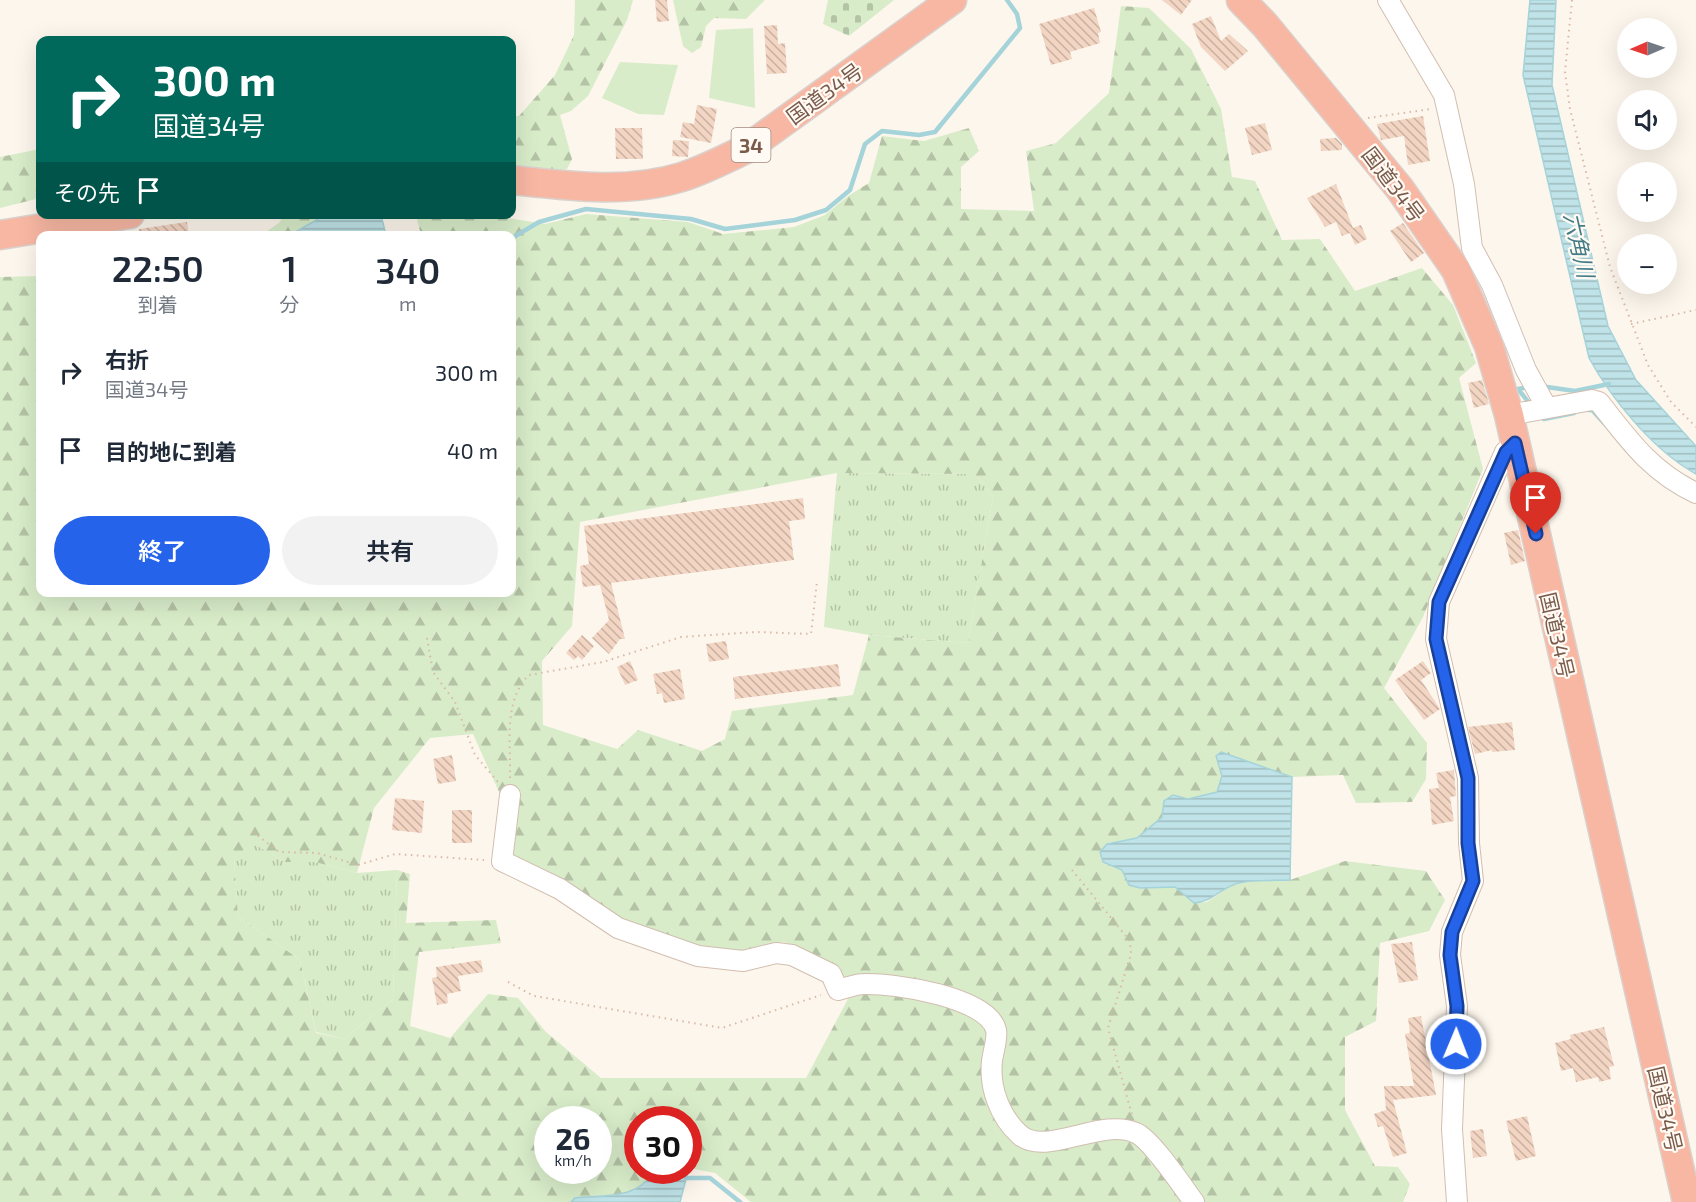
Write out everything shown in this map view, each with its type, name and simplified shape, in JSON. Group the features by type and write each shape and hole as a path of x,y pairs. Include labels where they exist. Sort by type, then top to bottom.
{"highway":[{"name":"国道34号","path":"516,180 590,187 623,186 681,177 711,166 746,149 952,0"},
{"name":"国道34号","path":"1241,0 1265,25 1400,189 1456,270 1489,346 1509,415 1688,1168 1687,1202"},
{"path":"0,235 99,219"}],"street":[{"path":"1388,0 1444,95 1464,184 1472,248 1492,285 1539,393"},
{"path":"1509,415 1539,393 1599,402 1643,457 1675,483 1696,493"},
{"path":"1457,1202 1452,1129 1457,1006 1450,955 1452,932 1473,881 1468,843 1468,778 1436,639 1436,619 1439,602 1501,463 1506,452 1515,443"},
{"path":"510,795 502,861 560,889 618,928 698,956 743,961 776,953 792,955 831,974 838,990 864,984 934,992 987,1014 996,1030 992,1087 1001,1109 1021,1136 1036,1141 1052,1141 1108,1128 1136,1133 1171,1169 1194,1202"}],"path":[{"path":"1572,0 1565,72 1570,108 1610,267 1631,324 1654,374 1671,402 1696,427"},
{"path":"1351,129 1362,119 1446,106"},
{"path":"1631,324 1696,310"},
{"path":"510,795 512,707 514,695 529,675 603,662 681,637 756,632 811,634 817,581"},
{"path":"427,638 433,672 455,702 475,755 510,795"},
{"path":"253,832 279,852 317,853 357,865 395,854 502,861"},
{"path":"1072,870 1130,941 1131,954 1108,1028 1136,1133"},
{"path":"508,982 534,996 722,1028 838,990"}],"green space":[{"path":"575,0 633,0 627,20 588,96 571,111 560,115 572,159 567,169 547,170 516,166 516,116 519,116 555,75 574,35"},
{"path":"673,0 765,0 746,19 714,18 706,26 701,47 692,53 683,46"},
{"path":"828,0 894,0 849,36 823,24"},
{"path":"1121,6 1149,8 1191,49 1221,109 1232,177 1255,181 1282,240 1320,239 1355,291 1422,268 1453,305 1476,363 1459,378 1483,469 1423,617 1384,688 1427,743 1426,779 1412,802 1356,803 1343,775 1292,777 1221,752 1216,756 1222,776 1217,792 1188,799 1164,801 1162,817 1137,838 1107,843 1103,862 1123,870 1140,888 1175,887 1195,903 1207,902 1231,886 1248,882 1290,880 1345,861 1426,871 1445,900 1429,931 1380,943 1376,1021 1345,1037 1345,1110 1375,1166 1398,1167 1410,1184 1403,1202 751,1202 715,1173 702,1170 702,1106 624,1106 624,1184 685,1184 680,1202 0,1202 0,277 36,276 36,597 516,597 516,231 420,231 417,219 514,219 545,224 586,214 688,222 723,234 794,227 825,215 848,196 869,183 882,136 924,141 969,128 979,151 961,167 961,209 1034,211 1026,151 1056,143 1109,93","holes":["837,473 974,474 993,496 968,643 869,635 853,695 732,711 725,739 702,751 638,730 617,749 543,725 542,661 572,626 580,522","473,734 503,801 498,850 625,923 722,955 784,942 840,967 849,997 806,1078 601,1078 546,1032 518,998 488,994 450,1038 410,1026 419,952 501,943 496,920 406,923 410,874 397,870 393,999 344,1039 316,1033 300,960 238,916 234,858 252,843 285,862 315,862 357,873 374,808 430,738"]},
{"path":"753,28 755,108 709,98 716,30"},
{"path":"620,62 678,65 664,115 638,114 602,98"},
{"path":"36,150 36,199 0,208 0,157"},
{"path":"282,219 318,219 297,231 267,231"},
{"path":"837,473 974,474 993,496 968,643 869,635 824,627"},
{"path":"252,842 285,862 315,862 357,873 397,870 393,999 344,1039 316,1032 300,960 238,916 234,858"}],"water":[{"name":"六角川","path":"1530,0 1556,0 1552,85 1608,326 1636,380 1696,446 1696,474 1665,452 1635,423 1610,391 1589,358 1523,75"},
{"path":"318,219 382,219 385,231 297,231"},
{"path":"1221,752 1292,777 1290,880 1240,883 1228,887 1205,901 1194,903 1175,887 1140,888 1129,885 1122,870 1103,862 1100,852 1107,844 1137,838 1162,817 1164,801 1173,795 1188,799 1217,792 1222,776 1216,756"},
{"path":"642,1184 685,1184 680,1202 571,1202 575,1198 608,1196"}],"building":[{"path":"655,0 667,0 669,21 657,22"},
{"path":"1162,0 1192,0 1181,15"},
{"path":"1094,8 1101,32 1098,33 1100,43 1070,52 1072,59 1051,65 1039,24"},
{"path":"1211,16 1221,41 1229,34 1248,51 1225,71 1201,47 1192,24"},
{"path":"777,25 778,44 785,43 787,73 767,74 764,26"},
{"path":"697,105 717,109 711,143 680,137 683,122 694,124"},
{"path":"1423,116 1430,161 1408,165 1404,136 1381,140 1377,124"},
{"path":"1265,123 1272,150 1252,155 1245,128"},
{"path":"615,128 642,128 643,159 616,159"},
{"path":"1336,138 1342,144 1342,150 1321,151 1320,139"},
{"path":"673,140 689,141 688,157 672,156"},
{"path":"1336,184 1353,228 1361,225 1367,239 1355,245 1350,233 1342,236 1336,222 1325,227 1307,198"},
{"path":"187,222 188,231 139,231 139,229"},
{"path":"1403,223 1424,253 1411,262 1390,231"},
{"path":"1482,380 1489,404 1474,408 1468,383"},
{"path":"803,498 805,519 789,521 794,560 611,583 625,639 620,639 609,654 592,638 609,620 600,585 583,587 580,566 589,564 584,526"},
{"path":"1518,530 1525,561 1511,565 1504,533"},
{"path":"582,635 594,646 582,660 578,656 574,660 566,653"},
{"path":"726,641 729,659 709,662 706,644"},
{"path":"630,661 638,680 625,685 617,667"},
{"path":"1423,661 1431,673 1421,680 1440,709 1424,720 1395,680"},
{"path":"838,664 841,686 735,699 733,677"},
{"path":"680,669 685,699 664,703 662,693 657,694 653,674"},
{"path":"1512,722 1515,750 1492,752 1492,750 1475,754 1468,727"},
{"path":"452,755 456,781 438,784 433,759"},
{"path":"1454,770 1456,796 1450,797 1454,821 1432,825 1429,789 1439,788 1436,773"},
{"path":"395,798 424,801 422,833 392,830"},
{"path":"452,810 472,810 472,843 452,843"},
{"path":"1412,942 1418,980 1399,983 1391,944"},
{"path":"481,960 483,972 458,976 461,991 447,994 448,1003 437,1005 432,978 437,977 436,967"},
{"path":"1421,1016 1436,1095 1393,1100 1407,1153 1393,1157 1383,1126 1378,1127 1374,1114 1386,1110 1384,1086 1414,1086 1405,1034 1410,1033 1408,1018"},
{"path":"1604,1027 1614,1066 1609,1067 1611,1079 1599,1082 1598,1077 1576,1082 1573,1068 1561,1071 1555,1043 1571,1039 1570,1035"},
{"path":"1527,1116 1536,1156 1516,1161 1506,1121"},
{"path":"1483,1129 1487,1156 1473,1158 1470,1131"}],"waterway":[{"path":"516,236 539,222 586,209 691,219 725,229 795,220 826,210 850,190 865,144 882,131 919,135 935,132 1020,28 1017,14 1007,0"},
{"path":"1540,386 1575,391 1609,384"},
{"path":"1529,387 1518,389 1530,404"},
{"path":"1588,410 1592,410 1604,423"},
{"path":"1544,419 1574,413"},
{"path":"702,1178 710,1178 740,1202"}],"route":[{"path":"1456,1044 1457,1006 1450,955 1452,932 1468,899 1473,881 1468,843 1468,778 1436,639 1436,619 1439,602 1506,452 1515,443 1536,534"}]}
